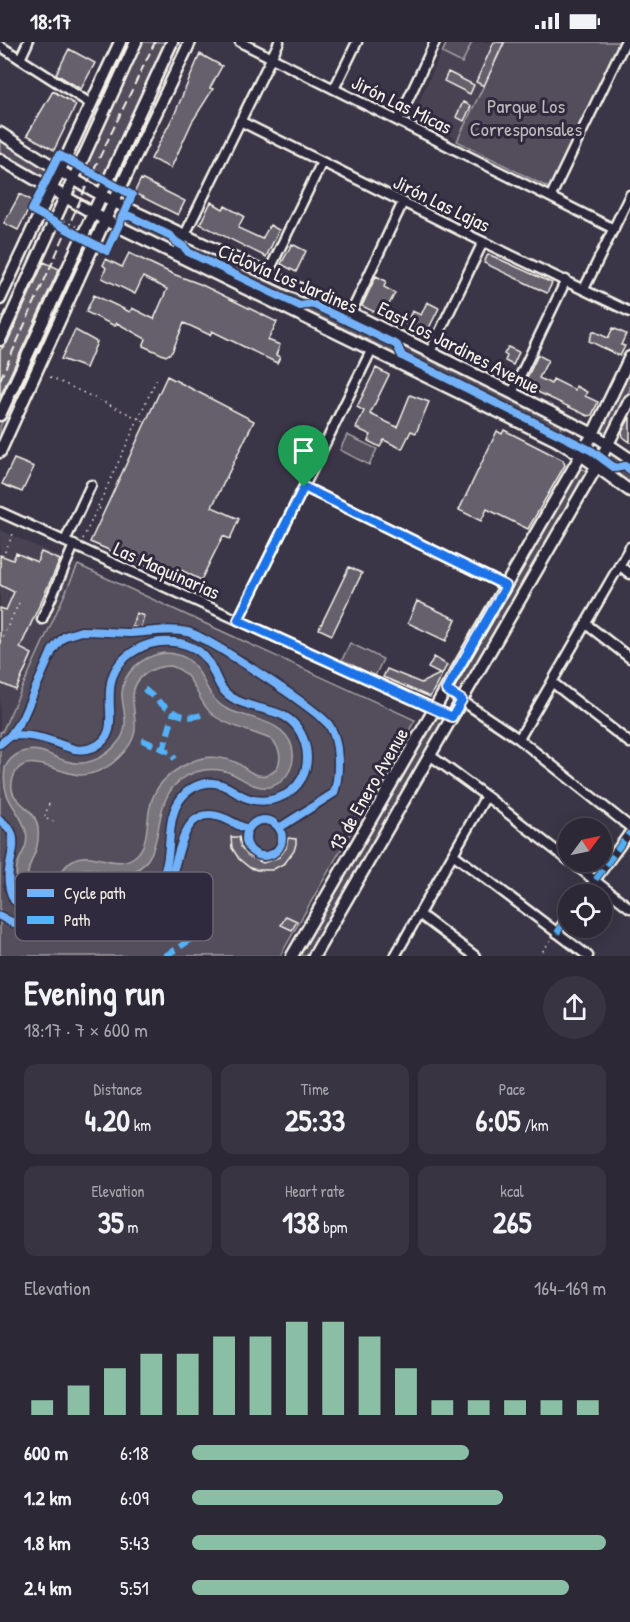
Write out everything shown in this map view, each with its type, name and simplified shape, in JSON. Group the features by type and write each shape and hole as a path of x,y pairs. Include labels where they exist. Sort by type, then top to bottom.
{"main road":[{"path":"0,299 120,42"},
{"path":"0,340 57,220 64,198 82,166 136,42"},
{"path":"0,415 82,233 93,214 107,178 172,42"},
{"path":"0,452 105,220 190,42"},
{"name":"East Los Jardines Avenue","path":"0,133 101,195 430,352 593,434 630,459"},
{"name":"East Los Jardines Avenue","path":"0,159 93,214 556,440 597,466 630,491"},
{"name":"13 de Enero Avenue","path":"292,956 593,434 630,357"},
{"name":"13 de Enero Avenue","path":"314,956 597,466 630,400"},
{"path":"556,440 564,437 568,432 564,420"}],"street":[{"path":"20,59 28,42"},
{"name":"Jirón Las Micas","path":"240,42 614,229"},
{"path":"175,255 279,42"},
{"path":"334,89 357,42"},
{"path":"398,121 435,42"},
{"path":"551,196 625,42"},
{"path":"0,46 91,104"},
{"name":"Jirón Las Lajas","path":"240,121 630,312"},
{"path":"267,275 322,162"},
{"path":"584,289 630,195"},
{"path":"351,313 403,202"},
{"path":"430,352 483,242"},
{"path":"512,393 566,280"},
{"path":"238,620 372,349"},
{"path":"42,619 91,485"},
{"path":"304,487 506,586"},
{"name":"Las Maquinarias","path":"0,512 452,717"},
{"path":"519,739 630,548"},
{"path":"619,565 630,574"},
{"path":"586,624 630,658"},
{"path":"553,682 630,743"},
{"path":"446,690 519,739 630,827"},
{"path":"430,756 558,852"},
{"path":"395,956 486,796"},
{"path":"592,884 630,832"},
{"path":"453,854 588,956"},
{"path":"585,872 630,908"},
{"path":"419,914 475,956"}],"path":[{"path":"82,166 107,178"},
{"path":"57,220 82,233"},
{"path":"50,376 146,422"},
{"path":"83,539 158,376"},
{"path":"98,508 104,511"},
{"path":"0,563 13,534"},
{"path":"0,642 19,603"},
{"path":"49,804 44,818 57,823"},
{"path":"539,956 556,933"}],"shaded area":[{"path":"446,42 505,42 457,139 413,117"},
{"path":"0,530 78,565 2,733 0,732"},
{"path":"164,653 178,655 188,660 201,675 217,702 227,709 265,722 282,731 293,750 290,770 279,783 264,787 255,786 235,775 219,770 203,770 188,775 175,785 167,796 155,845 142,866 133,872 104,872 86,869 77,872 62,872 69,863 81,857 119,862 126,861 139,853 145,841 152,799 159,785 170,774 191,762 209,757 221,758 233,761 258,775 272,773 279,763 279,750 270,739 233,726 213,715 202,702 186,674 171,666 152,670 141,678 134,690 135,732 130,745 110,765 93,773 81,775 33,763 25,764 18,769 13,778 12,790 17,799 33,815 38,838 29,872 17,872 27,837 5,789 6,765 16,755 28,750 39,751 74,763 96,760 108,752 119,741 124,730 122,696 125,680 135,667 148,658"}],"green space":[{"path":"142,42 165,42 100,182 80,172"},
{"path":"177,42 184,42 112,188 108,187"},
{"path":"447,42 472,42 462,63 442,53"},
{"name":"Parque Los Corresponsales","path":"505,42 620,42 549,188 457,141"},
{"path":"0,140 55,173 50,183 0,152"},
{"path":"119,209 173,236 174,244 170,245 114,218"},
{"path":"189,243 561,423 562,432 556,434 184,252 186,244"},
{"path":"630,366 630,389 606,436 600,431"},
{"path":"23,377 27,379 0,439 0,426"},
{"path":"347,435 377,449 369,465 340,450"},
{"path":"611,452 630,465 630,484 604,464"},
{"path":"580,467 588,472 460,693 451,687"},
{"path":"78,565 415,720 280,956 0,956 0,732 2,732"},
{"path":"350,643 383,659 375,676 342,660"},
{"path":"436,713 447,719 311,956 296,956"}],"building":[{"path":"494,42 504,42 484,86 476,82"},
{"path":"69,49 95,63 81,89 56,74"},
{"path":"200,54 222,66 210,88 213,89 192,122 171,168 151,159 175,113"},
{"path":"448,72 474,85 470,94 444,81"},
{"path":"53,91 76,105 54,150 27,135"},
{"path":"463,102 471,106 464,121 456,117"},
{"path":"141,179 185,201 178,215 134,193"},
{"path":"20,194 33,201 18,230 4,223"},
{"path":"211,202 244,216 238,228 262,239 270,225 279,230 266,257 200,224"},
{"path":"292,244 306,251 296,272 281,264"},
{"path":"129,253 200,284 277,322 268,340 280,345 276,355 280,357 277,363 212,331 210,335 184,323 172,352 166,356 143,346 146,339 117,323 115,326 86,312 94,295 130,312 132,308 154,319 167,289 143,277 135,294 102,278 106,268 103,265 106,259 122,267"},
{"path":"488,254 552,283 547,293 484,263"},
{"path":"44,262 59,269 0,397 0,350 7,343"},
{"path":"376,276 386,281 384,287 395,293 383,316 362,306"},
{"path":"427,302 439,308 428,330 423,332 406,324 412,311 421,315"},
{"path":"613,328 626,334 621,345 625,346 620,356 589,341 593,331 608,338"},
{"path":"75,330 97,342 86,368 61,359"},
{"path":"508,347 519,352 513,365 505,361 507,356 504,354"},
{"path":"538,355 548,360 539,378 551,384 553,379 575,390 576,386 587,392 585,396 598,402 592,415 588,416 527,387 525,382"},
{"path":"376,368 389,375 370,414 397,427 410,395 429,402 416,433 411,431 402,449 384,440 380,447 368,441 371,435 356,428 364,411 357,407"},
{"path":"167,376 254,421 212,507 239,519 230,539 223,536 201,580 181,570 177,579 90,542"},
{"path":"630,417 630,442 623,437 622,432"},
{"path":"504,430 563,460 565,465 528,529 487,509 481,521 459,510 497,431 502,434"},
{"path":"14,459 34,467 22,492 2,484"},
{"path":"41,552 60,560 20,648 32,654 16,690 0,683 0,608 6,610 14,592 0,585 0,555 13,560 16,553 37,562"},
{"path":"349,567 362,573 332,635 319,629"},
{"path":"417,601 456,619 446,641 408,623"},
{"path":"136,613 144,616 140,629 132,626"},
{"path":"434,657 447,665 430,697 383,677 387,669 421,683 440,674 428,668"},
{"path":"231,837 239,837 241,847 248,856 263,863 279,857 286,848 288,838 296,839 296,844 285,863 272,870 257,870 250,868 239,859 232,848"},
{"path":"286,916 297,921 292,930 281,925"}],"railway":[{"path":"0,380 94,169 155,42"}],"marked path":[{"path":"144,689 177,714 193,717 201,715"},
{"path":"163,751 174,712"},
{"path":"142,740 170,752 175,759"},
{"path":"592,884 630,832"},
{"path":"165,956 189,941"}],"cycle path":[{"path":"59,155 132,195 107,251 32,210 59,155"},
{"name":"Ciclovía Los Jardines","path":"122,217 130,216 171,236 188,252 300,306 312,304 397,345 402,356 592,451 615,468 625,466 630,470"},
{"path":"0,744 10,736 23,717 52,651 65,636 81,631 132,633 174,630 187,632 216,646 284,690 321,717 333,732 338,758 334,793 279,828"},
{"path":"10,736 36,737 83,750 94,747 105,739 109,729 110,689 113,675 121,662 141,647 162,642 180,643 192,647 207,660 219,684 231,697 290,720 301,734 307,752 305,770 297,785 285,795 262,801 247,798 216,783 205,783 190,790 176,806 164,872"},
{"path":"173,872 185,834 197,819 206,815 217,816 248,829"},
{"path":"0,820 12,834 13,849 9,881 15,901"},
{"path":"264,820 277,825 282,838 277,851 264,856 251,851 246,838 251,825 264,820"},
{"path":"0,916 15,924"}],"route":[{"path":"304,487 506,586 446,690 462,700 452,717 238,620 304,487"}]}
